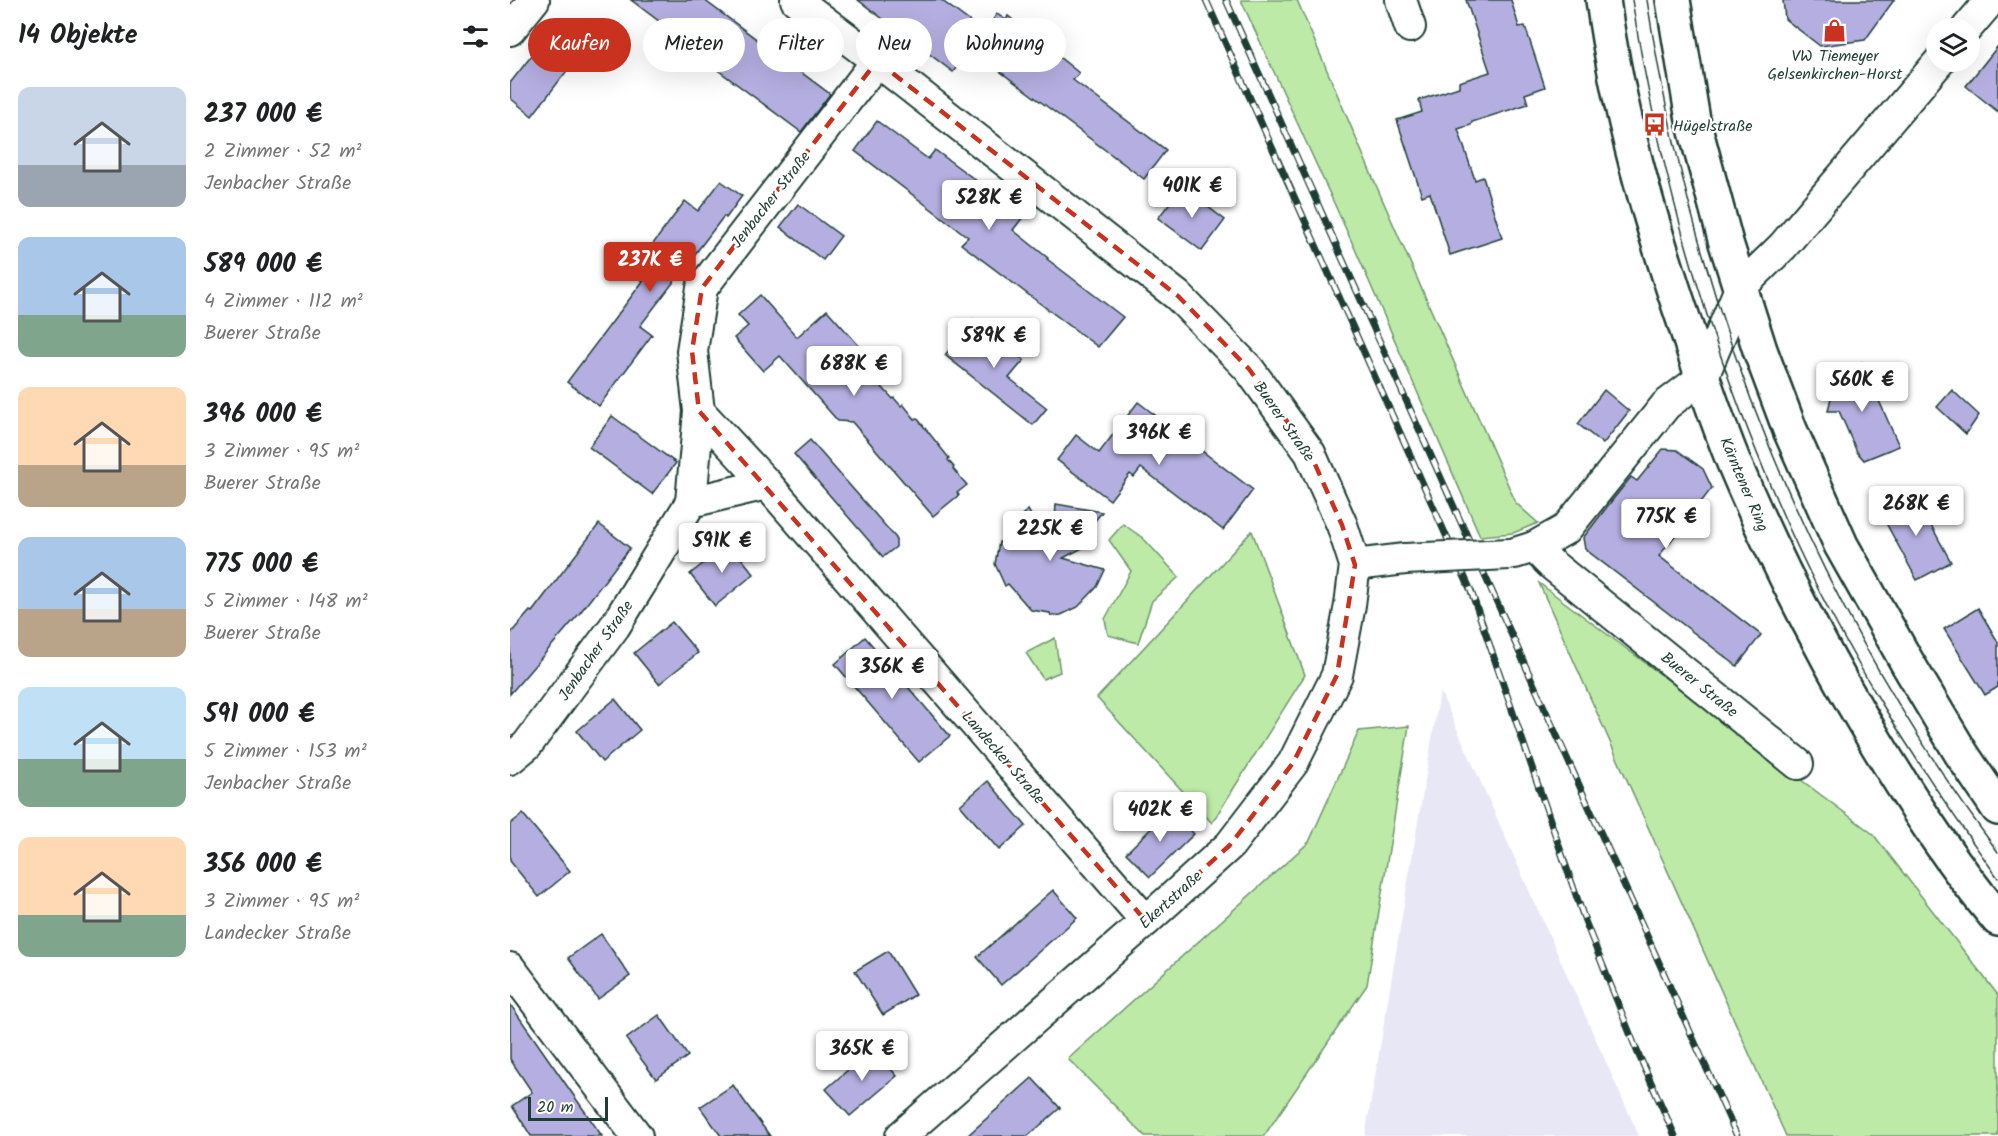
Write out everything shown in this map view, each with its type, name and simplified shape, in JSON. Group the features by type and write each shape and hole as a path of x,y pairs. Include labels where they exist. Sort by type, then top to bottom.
{"main road":[{"name":"Kärntener Ring","path":"1603,0 1608,39 1634,160 1668,274 1735,464 1787,582 1848,695 1920,814 1968,883 1998,919"},
{"path":"1673,0 1693,120 1726,243 1760,350 1790,430 1841,545 1960,753 1998,807"}],"street":[{"path":"510,30 534,0"},
{"name":"Buerer Straße","path":"796,0 856,45"},
{"path":"1976,18 1991,0"},
{"name":"Jenbacher Straße","path":"510,759 527,745 615,626 691,502 699,411 692,351 702,288 869,72"},
{"name":"Buerer Straße","path":"891,72 1178,296 1249,369 1310,453 1342,525 1355,566"},
{"path":"1355,566 1406,559 1521,551 1566,529 1666,405 1703,377 1740,288 1783,246 1931,72"},
{"name":"Landecker Straße","path":"699,411 767,484 1146,921"},
{"path":"691,502 767,484"},
{"name":"Buerer Straße","path":"1521,551 1551,564 1798,764"},
{"name":"Ekertstraße","path":"901,1136 1230,845 1293,764 1337,675 1355,566"},
{"path":"510,969 637,1136"}],"highlighted area":[{"path":"877,61 1178,296 1249,369 1310,453 1342,525 1355,565 1337,675 1293,763 1230,845 1146,921 699,411 692,351 702,288"}],"shaded area":[{"path":"1440,691 1639,1136 1365,1136"}],"green space":[{"path":"1241,0 1297,0 1516,503 1538,523 1513,533 1480,536 1355,249"},
{"path":"1123,524 1143,538 1179,577 1152,601 1138,643 1108,635 1105,619 1131,571 1109,540"},
{"path":"1252,531 1305,675 1212,823 1097,698"},
{"path":"1539,583 1873,834 1998,995 1998,1136 1786,1136"},
{"path":"1055,638 1060,672 1043,679 1026,653"},
{"path":"1409,726 1367,985 1264,1136 1145,1136 1068,1059 1309,842 1359,731"}],"building":[{"path":"631,0 704,0 728,18 655,18"},
{"path":"858,0 941,0 965,18 944,18 944,65 932,56 932,18 882,18"},
{"path":"1466,0 1511,0 1519,27 1525,26 1545,87 1525,94 1528,104 1472,122 1471,125 1458,129 1475,180 1483,177 1502,238 1450,255 1430,193 1422,196 1397,120 1422,112 1419,100 1459,87 1459,82 1490,72"},
{"name":"VW Tiemeyer Gelsenkirchen-Horst","path":"1783,0 1894,0 1865,40 1820,46 1785,19"},
{"path":"745,31 757,40 757,72 801,72 830,94 801,132 720,72 745,72"},
{"path":"1998,46 1998,112 1966,86 1977,72 1980,72 1980,68"},
{"path":"528,60 528,72 566,72 532,116 510,98 510,83"},
{"path":"1066,63 1079,73 1073,80 1166,150 1144,179 1001,72 1066,72"},
{"path":"877,121 928,159 935,150 1024,216 1013,230 1123,317 1098,347 961,244 968,237 855,151"},
{"path":"721,181 742,196 726,218 724,216 640,326 652,335 599,406 567,382 643,281 632,272 685,201 698,211"},
{"path":"1182,187 1225,220 1202,251 1158,218"},
{"path":"798,204 841,236 823,260 780,227"},
{"path":"760,295 797,337 827,310 870,358 862,365 893,399 901,406 903,404 915,419 917,418 949,458 953,469 967,485 957,493 959,495 933,516 852,422 838,421 780,356 763,371 734,338 748,326 738,315"},
{"path":"973,319 1024,360 1009,378 1047,408 1033,425 945,355"},
{"path":"1862,362 1899,446 1864,460 1857,452 1839,411 1828,411 1833,389 1825,384"},
{"path":"1604,390 1629,411 1603,444 1578,424"},
{"path":"1952,390 1979,415 1966,434 1937,407"},
{"path":"1138,402 1253,490 1223,530 1141,468 1134,477 1130,474 1110,500 1057,460 1076,435 1099,453"},
{"path":"612,416 676,463 652,494 589,447"},
{"path":"810,440 896,538 896,547 883,557 794,454"},
{"path":"1663,449 1677,450 1703,469 1712,488 1659,556 1761,635 1737,666 1585,549 1583,538 1610,503 1631,477 1637,481"},
{"path":"1914,494 1951,562 1917,580 1880,512"},
{"path":"1056,504 1102,512 1089,528 1096,541 1063,558 1105,570 1097,587 1078,607 1061,615 1051,616 1050,613 1031,610 1008,584 1005,586 995,564 999,542 1002,542 1012,523 1028,510 1053,554"},
{"path":"599,524 630,548 579,614 510,694 510,634 530,611 532,612"},
{"path":"729,543 754,574 715,606 690,574"},
{"path":"1978,608 1998,642 1998,687 1985,695 1944,629"},
{"path":"672,622 698,653 659,684 634,653"},
{"path":"865,637 950,736 919,762 835,664"},
{"path":"615,699 640,730 602,762 577,731"},
{"path":"988,781 1026,826 999,850 960,805"},
{"path":"1170,810 1194,834 1150,877 1126,853"},
{"path":"523,814 570,871 539,897 510,861 510,824"},
{"path":"1053,890 1077,918 1001,985 977,957"},
{"path":"601,934 630,976 598,999 568,958"},
{"path":"888,951 915,995 883,1015 855,971"},
{"path":"510,1004 602,1136 531,1136 512,1106 532,1092 510,1059"},
{"path":"659,1015 688,1056 656,1079 626,1039"},
{"path":"873,1048 897,1076 850,1116 826,1089"},
{"path":"1032,1078 1060,1108 1028,1136 967,1136"},
{"path":"733,1085 770,1136 721,1136 700,1107"}],"tram line":[{"path":"1632,0 1658,136 1692,268 1736,398 1761,462 1810,572 1858,663 1911,751 1998,878"},
{"path":"1647,0 1668,115 1696,228 1730,339 1770,448 1817,553 1871,656 1931,756 1998,852"}],"railway":[{"path":"1206,0 1471,591 1585,921 1637,1051 1675,1136"},
{"path":"1226,0 1737,1136"}],"place":[{"name":"VW Tiemeyer Gelsenkirchen-Horst","path":"1835,30"},
{"name":"Hügelstraße","path":"1655,125"}]}
